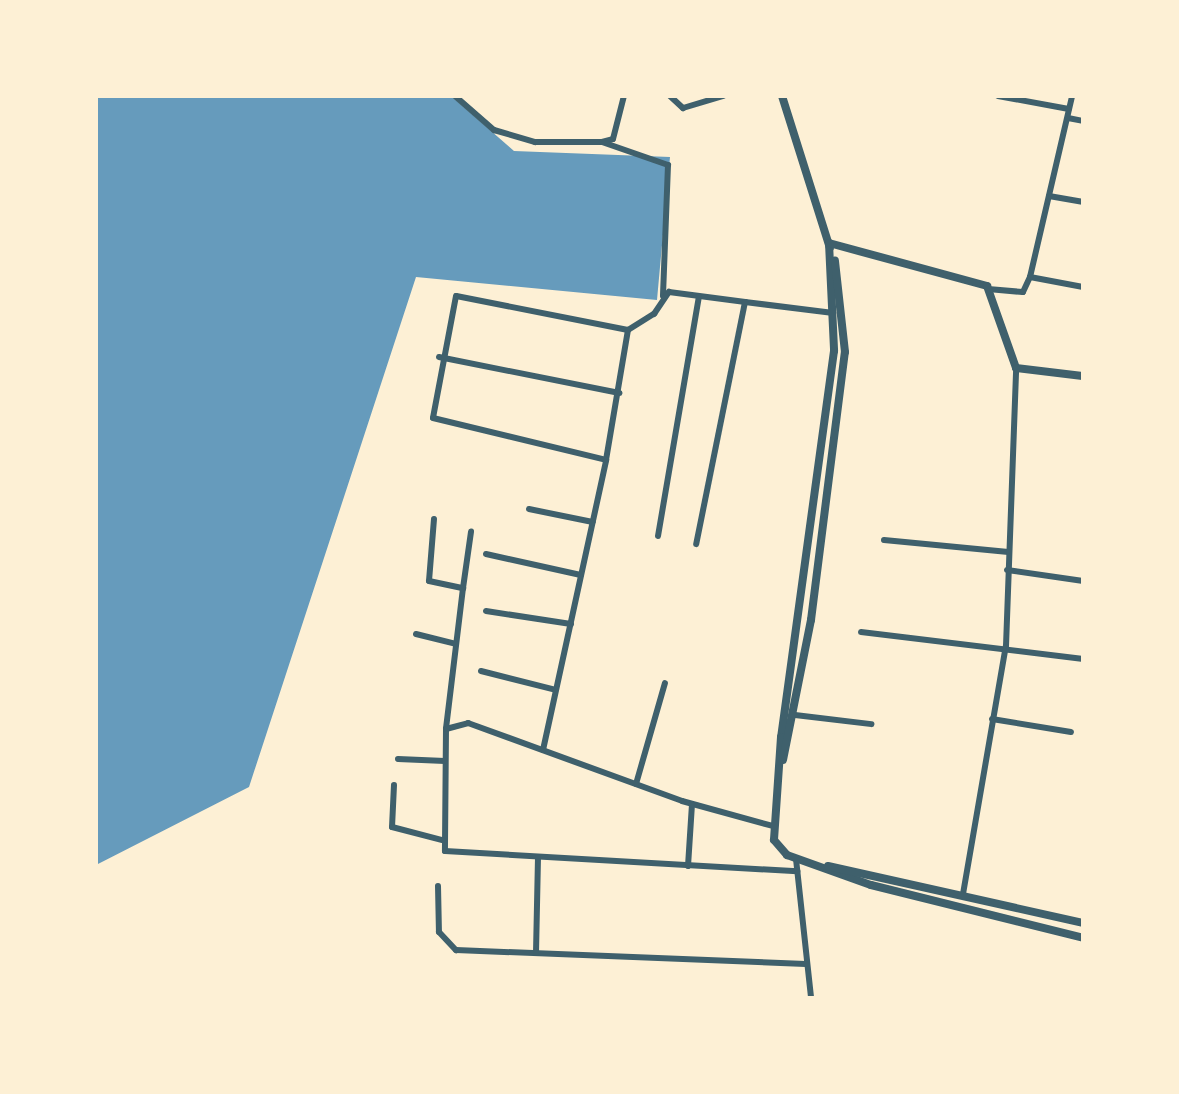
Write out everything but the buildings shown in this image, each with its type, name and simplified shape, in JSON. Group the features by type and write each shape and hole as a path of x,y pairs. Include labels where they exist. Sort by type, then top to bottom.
{"street":[{"path":"455,96 494,130 535,142 602,142 613,139 624,96"},
{"path":"670,96 683,108 723,96"},
{"path":"781,766 795,715 845,352 842,291 782,96"},
{"path":"998,96 1069,109"},
{"path":"829,243 988,289 1023,292 1030,277 1072,96"},
{"path":"1068,118 1083,121"},
{"path":"602,142 668,165 663,296 654,314 628,330 456,296 439,357 430,411 441,423 606,460"},
{"path":"1049,196 1083,202"},
{"path":"829,243 836,313 773,826 779,849 796,859 816,865 1083,938"},
{"path":"1030,277 1083,287"},
{"path":"963,894 1006,646 1016,368 988,289"},
{"path":"663,296 699,296 836,313"},
{"path":"658,536 699,296"},
{"path":"696,544 745,302"},
{"path":"543,750 606,460 628,330"},
{"path":"439,357 619,393"},
{"path":"1016,368 1083,376"},
{"path":"529,509 593,522"},
{"path":"434,519 426,578 463,588"},
{"path":"442,840 446,729 471,532"},
{"path":"884,540 1008,552"},
{"path":"486,554 581,575"},
{"path":"1007,570 1083,581"},
{"path":"486,611 571,624"},
{"path":"861,632 1006,646 1083,659"},
{"path":"416,634 456,644"},
{"path":"481,671 556,690"},
{"path":"636,784 665,683"},
{"path":"795,715 871,724"},
{"path":"992,719 1071,732"},
{"path":"446,729 468,723 692,804 773,826"},
{"path":"398,759 445,761"},
{"path":"394,785 392,827 442,840 456,855 797,871"},
{"path":"688,866 692,804"},
{"path":"536,953 538,858"},
{"path":"796,859 811,998"},
{"path":"816,865 963,894 1083,923"},
{"path":"438,886 444,945 536,953 806,964"}],"water":[{"path":"96,96 451,96 514,151 670,157 657,300 416,277 249,787 96,865"}]}
